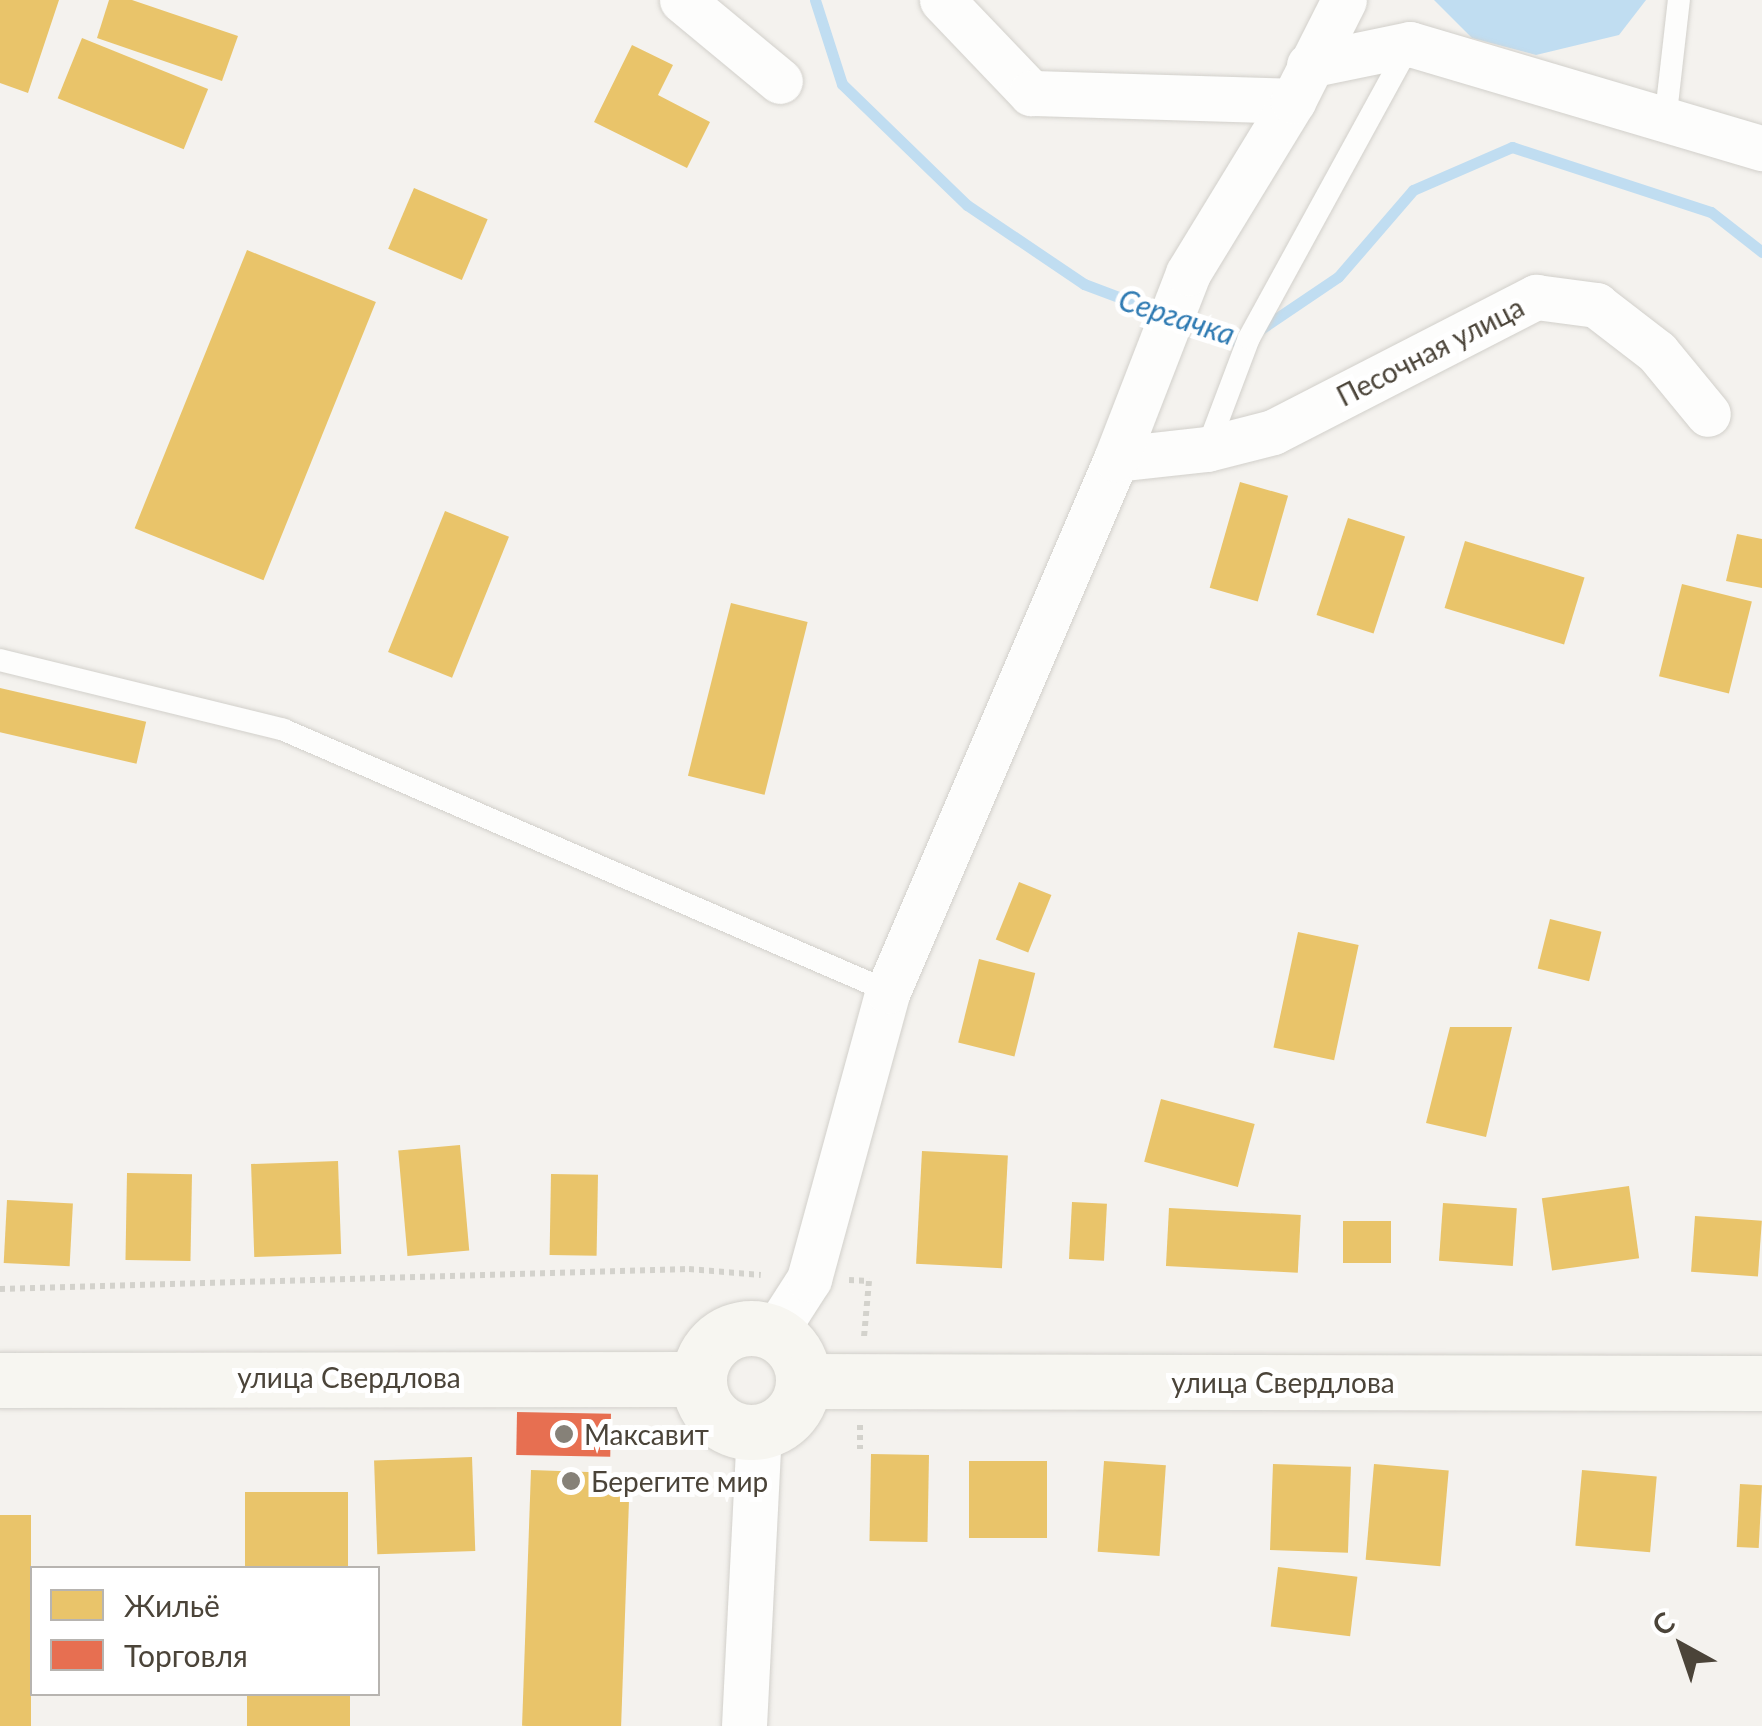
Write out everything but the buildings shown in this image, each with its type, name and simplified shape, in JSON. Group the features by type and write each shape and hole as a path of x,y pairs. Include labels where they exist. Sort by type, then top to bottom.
{"street":[{"path":"682,0 780,82"},
{"path":"942,0 1031,93 1301,83 1410,44 1762,148"},
{"path":"775,1332 810,1279 888,991 1116,460 1188,273 1301,83 1344,0"},
{"name":"Песочная улица","path":"1116,460 1207,449 1273,432 1536,297 1596,304 1656,352 1708,414"},
{"path":"740,1328 775,1332 797,1352 804,1381 791,1415 759,1433 729,1428 706,1408 698,1379 710,1347 740,1328"},
{"name":"улица Свердлова","path":"0,1380 698,1379"},
{"name":"улица Свердлова","path":"804,1381 1762,1384"},
{"path":"744,1726 759,1433"}],"lane":[{"path":"1665,122 1679,0"},
{"path":"1207,449 1248,338 1410,44"},
{"path":"0,660 284,730 888,991"}],"path":[{"path":"0,1290 690,1270 869,1280 860,1380 860,1448"}],"water":[{"path":"1434,0 1646,0 1619,35 1536,55 1472,38"}],"waterway":[{"name":"Сергачка","path":"815,0 842,84 967,205 1084,284 1161,313"},
{"name":"Сергачка","path":"1179,320 1240,343 1338,277 1413,190 1512,147 1711,212 1762,252"}],"place":[{"name":"Максавит","path":"564,1434"},
{"name":"Берегите мир","path":"571,1481"}]}
